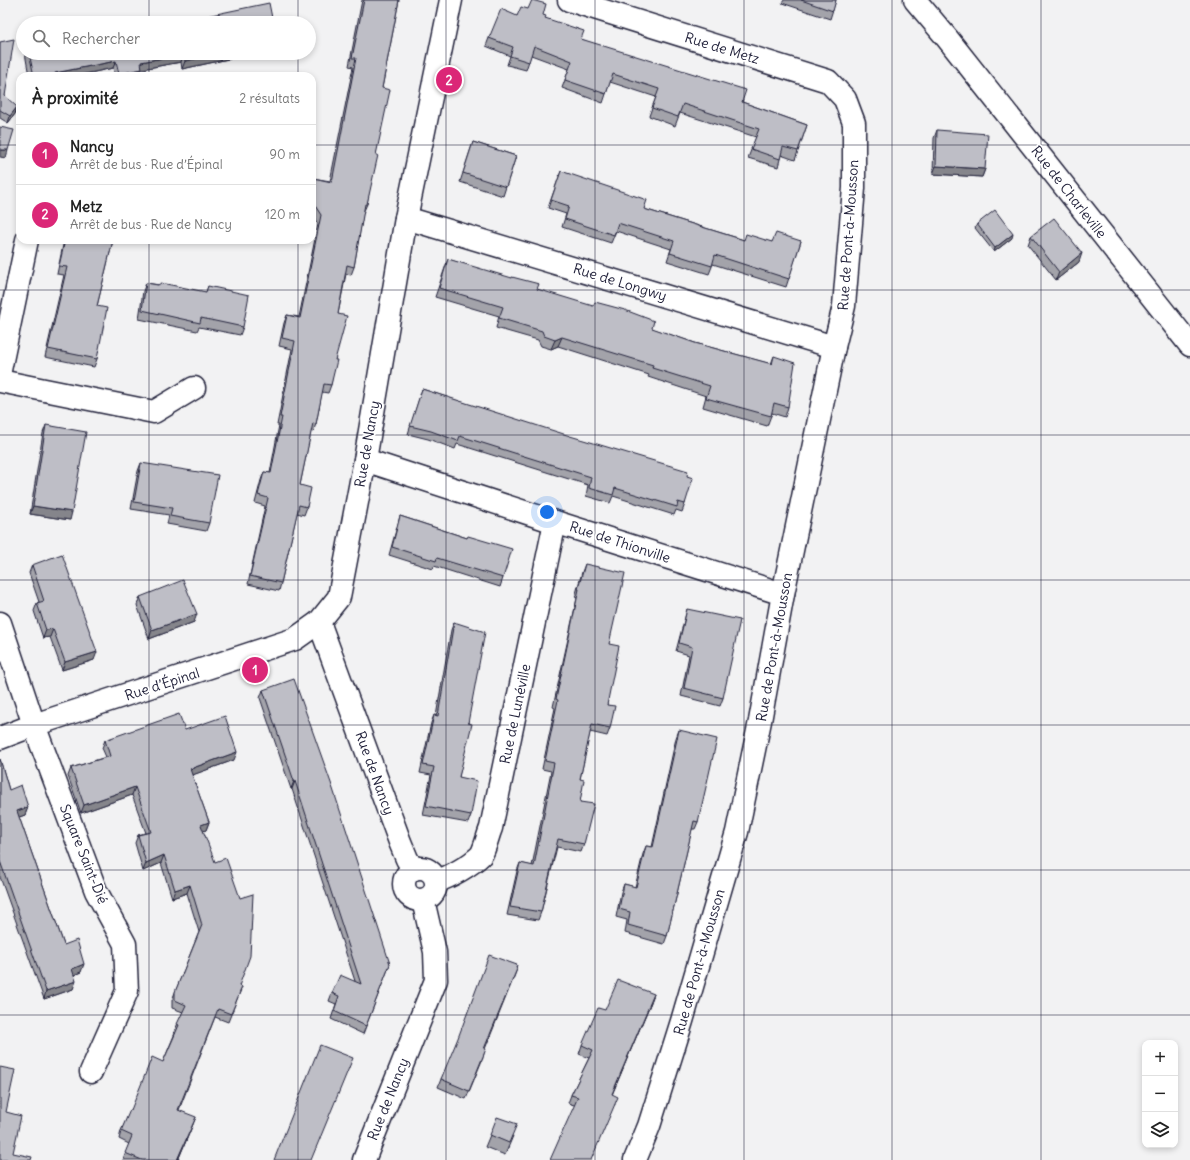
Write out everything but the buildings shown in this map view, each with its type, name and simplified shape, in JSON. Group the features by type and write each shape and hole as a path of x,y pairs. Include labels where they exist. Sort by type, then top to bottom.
{"street":[{"name":"Rue de Nancy","path":"413,869 400,842 319,622 339,597 365,460 406,218 451,0"},
{"name":"Rue de Metz","path":"568,0 828,81 845,99 854,123"},
{"name":"Rue de Charleville","path":"915,0 947,38 1190,345"},
{"name":"Rue de Charleville","path":"929,0 947,38"},
{"name":"Rue de Pont-à-Mousson","path":"635,1160 649,1126 682,1021 737,832 760,721 783,594 834,347 844,306 854,188 854,123"},
{"name":"Rue de Longwy","path":"406,218 834,347"},
{"path":"0,370 26,244"},
{"path":"0,381 154,412 194,388"},
{"name":"Rue de Thionville","path":"365,460 783,594"},
{"name":"Rue de Lunéville","path":"437,881 466,866 481,854 491,828 555,522"},
{"name":"Rue d’Épinal","path":"0,738 34,725 295,639 319,622"},
{"name":"Square Saint-Dié","path":"0,623 34,725 96,891 125,944 127,991 91,1072"},
{"path":"418,868 428,869 435,876 437,881 436,891 423,900 413,899 408,896 404,886 406,876 413,869 418,868"},
{"name":"Rue de Nancy","path":"364,1160 436,980 436,952 423,900"}],"place":[{"name":"Metz","path":"449,80"},
{"name":"Nancy","path":"255,670"}]}
